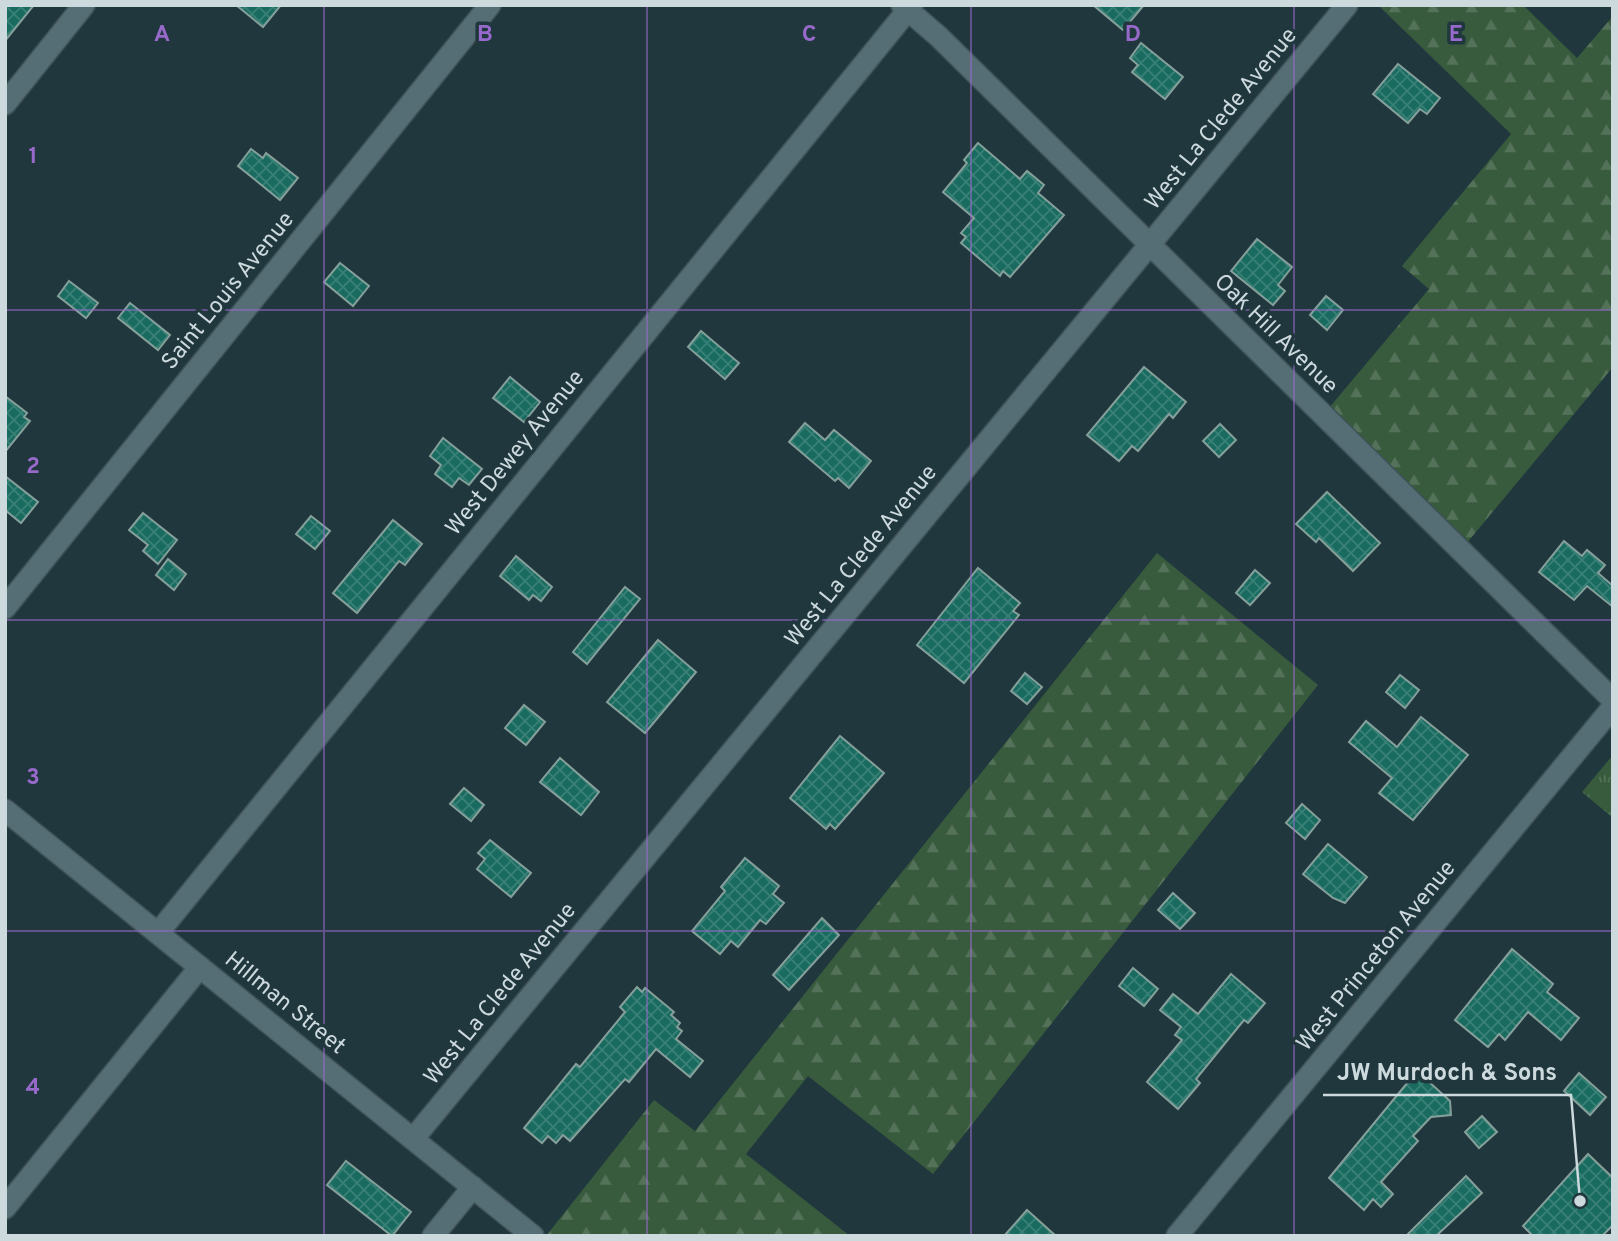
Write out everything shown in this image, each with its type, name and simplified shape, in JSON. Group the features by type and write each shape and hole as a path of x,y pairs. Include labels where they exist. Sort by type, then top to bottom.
{"street":[{"path":"5,104 84,5"},
{"name":"Saint Louis Avenue","path":"5,608 490,5"},
{"name":"West La Clede Avenue","path":"413,1139 1347,5"},
{"name":"Oak Hill Avenue","path":"907,7 1613,700"},
{"name":"West Dewey Avenue","path":"158,933 907,7"},
{"name":"West Princeton Avenue","path":"1177,1236 1613,707"},
{"name":"Hillman Street","path":"5,810 533,1236"},
{"path":"5,1208 200,967"},
{"path":"433,1236 472,1187"}],"green space":[{"path":"1378,5 1523,5 1577,58 1613,16 1613,367 1461,550 1323,415 1429,289 1402,266 1511,134"},
{"path":"1157,553 1318,685 933,1174 808,1076 746,1154 850,1236 546,1236 654,1100 695,1131"},
{"path":"1613,755 1613,818 1582,792"}],"building":[{"path":"5,5 34,5 5,41"},
{"path":"236,5 281,5 263,27"},
{"path":"1093,5 1144,5 1123,30"},
{"path":"1141,43 1183,77 1165,99 1132,72 1138,65 1130,58"},
{"path":"1398,64 1440,98 1427,114 1420,109 1408,123 1373,94"},
{"path":"978,143 1020,179 1027,171 1044,185 1038,193 1064,215 1010,277 1003,271 1000,276 961,243 966,237 961,233 974,218 943,192 967,163 964,160"},
{"path":"251,149 263,158 266,153 298,178 280,200 238,166"},
{"path":"1257,239 1292,267 1278,285 1285,291 1273,305 1231,271"},
{"path":"340,263 369,286 353,306 324,282"},
{"path":"69,281 98,303 86,318 58,296"},
{"path":"1326,296 1343,310 1327,330 1310,315"},
{"path":"130,303 170,335 158,350 118,318"},
{"path":"701,331 739,363 725,379 688,347"},
{"path":"1144,367 1186,402 1173,418 1169,414 1138,451 1132,446 1119,461 1087,435"},
{"path":"510,377 540,402 524,422 493,398"},
{"path":"5,396 27,413 24,417 30,421 5,452"},
{"path":"805,423 825,440 834,430 871,461 849,488 838,478 835,481 789,442"},
{"path":"1220,424 1236,440 1219,457 1203,441"},
{"path":"443,438 482,469 469,485 459,478 452,487 435,474 441,465 430,456"},
{"path":"5,476 38,502 21,523 5,510"},
{"path":"1327,492 1380,543 1353,571 1319,538 1316,542 1296,524"},
{"path":"143,513 177,540 158,564 143,551 148,545 129,530"},
{"path":"311,516 330,531 315,549 296,534"},
{"path":"393,520 422,544 405,565 399,561 357,613 333,593"},
{"path":"1564,541 1582,556 1587,550 1605,565 1598,573 1613,586 1613,607 1587,586 1574,600 1539,572"},
{"path":"516,556 552,587 541,601 533,595 529,600 500,576"},
{"path":"168,559 186,574 174,590 156,575"},
{"path":"978,568 1020,603 1013,611 1019,615 964,683 917,645"},
{"path":"1255,570 1270,583 1250,605 1236,593"},
{"path":"625,587 640,599 587,664 573,652"},
{"path":"658,640 696,672 645,733 607,702"},
{"path":"1025,673 1042,687 1027,704 1011,691"},
{"path":"1400,675 1419,690 1405,708 1386,692"},
{"path":"524,705 545,722 526,745 505,728"},
{"path":"1421,717 1468,755 1413,820 1379,793 1392,778 1349,742 1366,721 1397,747"},
{"path":"840,736 884,773 835,829 830,824 826,829 790,798"},
{"path":"560,758 599,792 581,815 540,782"},
{"path":"464,788 484,805 471,821 450,804"},
{"path":"1302,804 1320,820 1305,839 1286,823"},
{"path":"490,840 531,873 511,897 477,869 485,859 478,853"},
{"path":"1328,844 1367,877 1345,903 1333,898 1303,874"},
{"path":"745,858 779,886 773,894 784,903 766,924 760,920 738,947 731,941 720,954 692,931 725,891 721,887"},
{"path":"1173,893 1195,913 1180,929 1158,910"},
{"path":"822,918 839,935 789,990 773,975"},
{"path":"1512,949 1553,984 1547,992 1579,1018 1561,1040 1528,1012 1505,1040 1499,1034 1488,1047 1455,1020"},
{"path":"1133,968 1158,989 1144,1006 1119,986"},
{"path":"1231,974 1265,1003 1248,1023 1244,1020 1196,1079 1200,1083 1178,1109 1147,1082 1182,1040 1175,1035 1181,1027 1160,1010 1173,994 1198,1014"},
{"path":"637,987 642,992 645,988 674,1012 671,1015 680,1023 677,1027 682,1031 676,1039 703,1061 690,1077 656,1049 629,1082 625,1079 570,1141 563,1135 556,1143 548,1136 542,1143 524,1128 576,1064 580,1067 625,1012 620,1007"},
{"path":"1417,1071 1450,1101 1451,1115 1431,1117 1413,1136 1418,1141 1381,1182 1393,1194 1381,1207 1373,1199 1364,1210 1329,1178"},
{"path":"1579,1073 1606,1097 1590,1115 1564,1091"},
{"path":"1482,1116 1497,1132 1479,1148 1465,1132"},
{"path":"1588,1154 1613,1178 1613,1225 1602,1236 1533,1236 1523,1226"},
{"path":"346,1161 411,1212 392,1236 327,1185"},
{"path":"1466,1176 1482,1193 1436,1236 1406,1236"},
{"path":"1027,1210 1056,1236 1004,1236"}],"place":[{"name":"JW Murdoch & Sons","path":"1580,1201"}]}
